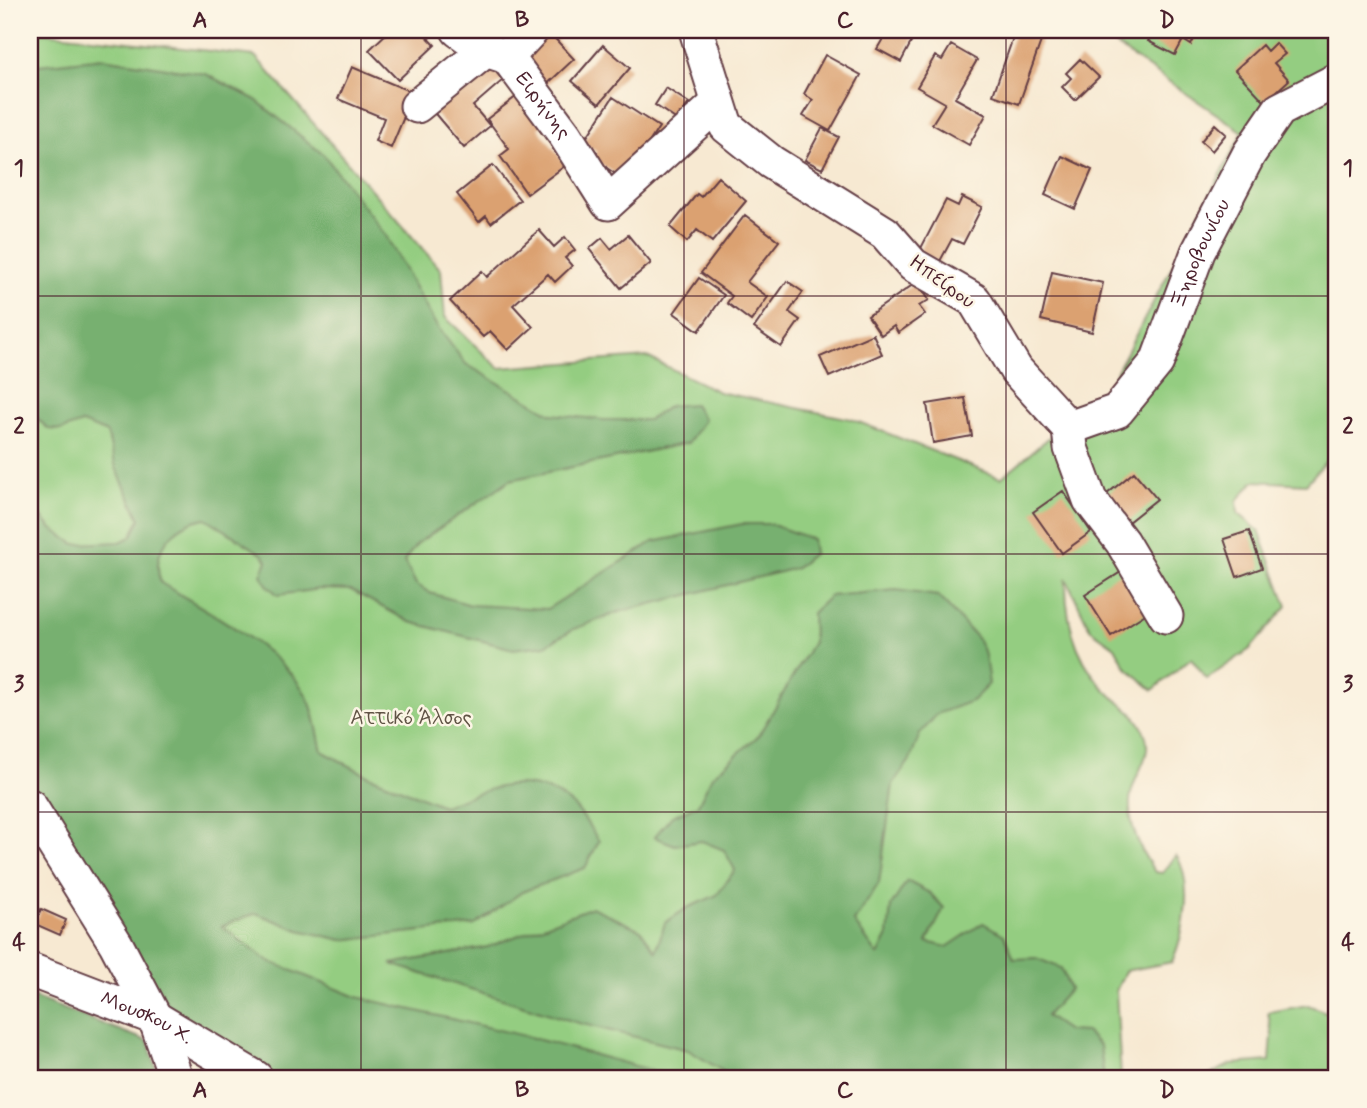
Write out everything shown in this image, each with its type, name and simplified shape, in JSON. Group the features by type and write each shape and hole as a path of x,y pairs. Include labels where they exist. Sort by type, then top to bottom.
{"street":[{"name":"Ειρήνης","path":"458,30 497,54 565,135 608,203 718,103"},
{"path":"417,106 532,30"},
{"name":"Ηπείρου","path":"696,30 704,48 726,126 771,162 885,233 913,265 974,300 1016,370 1069,428"},
{"name":"Ξηροβουνίου","path":"1069,428 1117,411 1157,362 1198,252 1249,154 1279,110 1337,80"},
{"path":"1069,428 1071,448 1090,500 1122,542 1166,616"},
{"path":"30,806 116,944 155,1018 176,1078"},
{"name":"Μουσκου Χ.","path":"30,970 155,1018 256,1078"}],"green space":[{"name":"Αττικό Άλσος","path":"1093,30 1337,30 1337,457 1327,460 1306,484 1254,481 1237,501 1238,513 1259,531 1287,606 1250,649 1207,679 1191,658 1153,690 1126,667 1115,647 1090,629 1066,578 1071,628 1082,658 1101,685 1137,719 1146,737 1147,751 1130,798 1131,820 1138,843 1155,872 1163,873 1176,855 1185,879 1184,922 1172,962 1125,971 1116,991 1121,1078 278,1078 57,826 30,786 30,31 255,56 441,270 445,317 499,368 647,357 719,392 851,419 1001,478 1108,388 1243,132"},
{"path":"103,58 206,74 256,100 324,155 386,236 436,325 466,364 552,414 603,420 648,420 669,406 694,404 704,420 688,443 510,480 418,543 404,561 416,584 430,593 471,605 547,609 653,542 742,524 770,524 812,539 814,553 796,568 619,612 574,629 546,645 513,649 410,622 351,590 320,589 278,595 261,575 267,561 263,555 206,518 175,532 167,540 159,560 161,583 244,634 284,667 299,684 310,703 322,751 365,774 443,806 477,793 509,786 541,788 557,794 573,805 599,841 585,868 522,892 475,925 342,940 299,930 256,913 222,926 266,960 357,997 529,1037 679,1078 278,1078 171,1016 30,786 30,504 52,529 75,544 120,542 131,537 140,519 116,468 107,433 82,423 62,430 48,429 30,411 30,66"},
{"path":"896,590 938,596 977,638 985,655 989,684 972,701 937,714 920,734 910,760 893,784 879,883 854,922 878,955 888,935 891,906 907,881 930,893 944,908 927,942 947,947 983,923 1004,935 1014,959 1036,958 1061,968 1070,989 1046,1016 1068,1031 1086,1032 1100,1046 1104,1078 734,1078 688,1050 575,1022 391,964 488,947 592,907 641,930 656,951 665,923 687,908 717,895 735,870 724,850 702,841 675,845 654,837 672,816 698,805 712,776 758,736 813,642 812,613 830,596"},
{"path":"30,996 148,1041 159,1078 30,1078"},
{"path":"1337,1004 1337,1078 1204,1078 1231,1064 1270,1061 1272,1035 1268,1012 1308,1005 1326,1012"}],"building":[{"path":"390,30 421,30 435,45 398,80 369,50"},
{"path":"547,30 574,59 543,88 516,58"},
{"path":"888,30 909,30 916,33 901,62 877,49"},
{"path":"1155,30 1199,30 1191,45 1183,40 1175,55 1148,41"},
{"path":"1015,32 1041,41 1019,104 993,95"},
{"path":"1275,43 1285,54 1274,63 1289,80 1265,102 1235,70 1262,45 1267,51"},
{"path":"603,45 630,68 599,104 572,81"},
{"path":"951,45 977,60 955,98 986,115 969,145 932,124 945,103 917,87 935,56 942,60"},
{"path":"825,55 861,75 830,131 803,116 813,100 804,94"},
{"path":"1080,59 1099,77 1075,100 1062,87 1071,78 1066,73"},
{"path":"487,62 503,80 473,106 490,126 464,148 431,109"},
{"path":"352,67 414,93 391,148 375,141 384,118 338,99"},
{"path":"666,88 689,103 677,120 655,105"},
{"path":"521,93 544,124 538,128 566,165 527,194 500,156 509,149 487,119"},
{"path":"613,97 659,127 625,180 593,159 597,152 583,143"},
{"path":"1215,124 1226,134 1212,151 1201,141"},
{"path":"822,128 839,137 822,169 805,160"},
{"path":"1062,156 1092,170 1075,209 1045,195"},
{"path":"493,165 520,200 491,223 486,216 479,222 457,194"},
{"path":"718,177 746,201 712,242 697,230 687,242 670,227 697,194 701,197"},
{"path":"962,197 982,207 963,244 952,239 939,263 919,252 946,200 958,206"},
{"path":"745,215 779,241 747,282 768,297 751,321 727,303 732,296 701,273"},
{"path":"539,230 554,247 565,237 575,250 565,258 572,266 555,282 548,274 513,305 533,327 508,350 490,331 483,337 450,301 482,271 487,277"},
{"path":"628,235 651,263 621,288 589,249 602,238 611,249"},
{"path":"1052,272 1103,283 1092,332 1041,320"},
{"path":"699,278 724,295 699,331 674,313"},
{"path":"787,281 803,292 789,312 800,320 781,347 754,328"},
{"path":"917,282 929,300 919,306 925,314 898,333 894,326 881,335 868,316"},
{"path":"873,334 882,354 829,377 820,357"},
{"path":"965,398 972,436 933,443 927,404"},
{"path":"1134,472 1157,499 1123,526 1101,499"},
{"path":"1063,491 1091,532 1062,553 1033,512"},
{"path":"1249,531 1262,568 1237,577 1224,539"},
{"path":"1121,572 1147,613 1111,636 1085,595"},
{"path":"41,909 66,920 60,935 35,924"}]}
